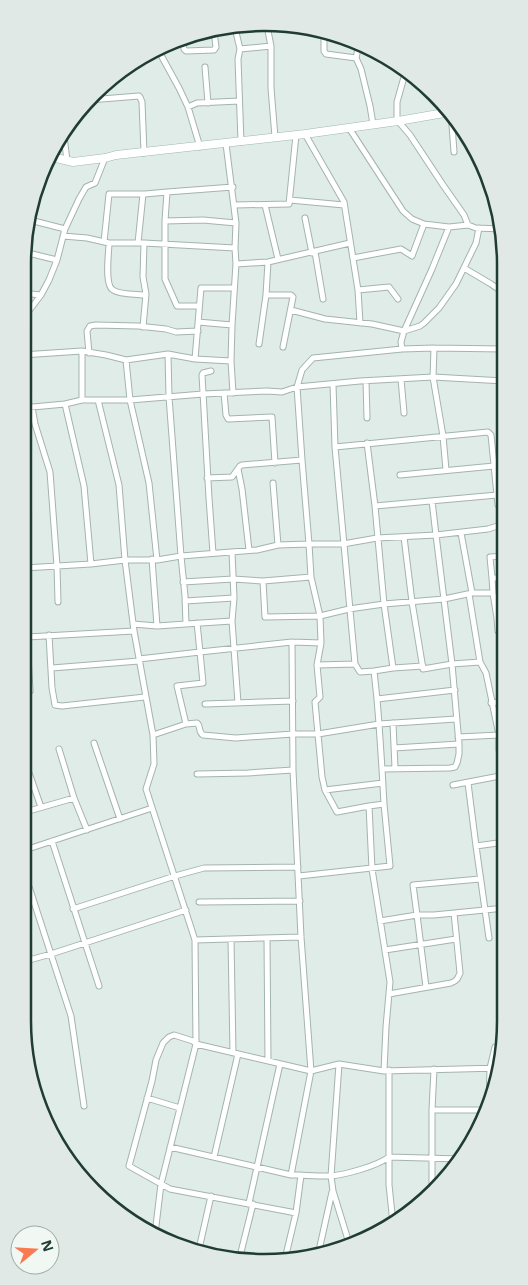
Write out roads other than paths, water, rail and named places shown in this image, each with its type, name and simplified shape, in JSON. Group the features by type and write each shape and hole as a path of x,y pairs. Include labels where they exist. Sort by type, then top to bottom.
{"street":[{"path":"268,31 271,46 274,137"},
{"path":"236,33 240,48 238,59 241,142"},
{"path":"183,46 186,51 214,50 216,47 215,37"},
{"path":"324,39 324,51 326,54 356,58"},
{"path":"240,48 271,46"},
{"path":"358,51 356,58 361,69 373,124"},
{"path":"162,57 188,107 200,147"},
{"path":"205,67 208,103"},
{"path":"404,78 397,102 398,121 410,135 464,215 468,225"},
{"path":"99,99 140,97 142,102 144,153"},
{"path":"188,107 197,103 239,101"},
{"path":"57,158 73,162 116,155 300,135 441,114"},
{"path":"451,125 454,152"},
{"path":"349,128 403,211 412,219 424,224 450,227 468,225 494,229"},
{"path":"235,205 289,204 300,135"},
{"path":"300,135 344,202 358,290 360,323"},
{"path":"65,143 67,160"},
{"path":"226,144 233,187 236,223 231,360 233,392"},
{"path":"31,309 41,295 57,260 65,229 79,199 86,187 95,183 106,158"},
{"path":"145,295 120,293 110,288 107,242 109,194 143,194 233,187"},
{"path":"167,192 164,244 165,279 177,306 199,306"},
{"path":"143,194 141,243 145,295 144,327"},
{"path":"290,200 344,205"},
{"path":"267,205 278,259"},
{"path":"305,218 323,299"},
{"path":"165,221 203,220 236,223"},
{"path":"36,221 65,229"},
{"path":"353,258 401,249 412,256 424,224"},
{"path":"402,349 401,342 404,331 450,227"},
{"path":"291,310 325,319 372,324 404,331 422,325 439,308 456,284 476,243 479,228"},
{"path":"63,236 107,242 235,248"},
{"path":"236,264 268,262 350,244"},
{"path":"32,254 57,260"},
{"path":"259,344 266,295 268,262"},
{"path":"464,268 497,288"},
{"path":"358,290 389,287 398,299"},
{"path":"195,358 201,288 234,288"},
{"path":"31,294 41,295"},
{"path":"266,295 291,295 293,297 283,347"},
{"path":"198,322 232,326"},
{"path":"89,352 87,331 90,326 144,327 176,332 198,331"},
{"path":"434,348 433,377 446,470"},
{"path":"384,804 337,812 325,790 322,777 315,702 320,697 316,665 321,644 320,616 311,577 297,387 302,370 313,358 402,349 497,349"},
{"path":"31,354 82,351 126,360 168,354 231,360"},
{"path":"82,351 82,400"},
{"path":"168,354 169,397 186,624"},
{"path":"126,360 130,400 149,483 156,626"},
{"path":"211,371 202,375 213,553"},
{"path":"58,602 50,472 35,424 32,407 65,404 82,400 130,400 233,392 282,392 297,387 433,377 497,381"},
{"path":"401,379 404,413"},
{"path":"366,381 367,418"},
{"path":"333,384 335,447 355,664 360,672 423,666"},
{"path":"224,393 228,419 272,418 275,463"},
{"path":"98,400 119,485 125,560 133,624 153,735 154,764 146,789 195,940 196,1044 161,1184 156,1227"},
{"path":"65,404 84,486 91,564"},
{"path":"335,447 490,432 497,496 375,506"},
{"path":"366,444 375,506 384,604 393,668"},
{"path":"208,478 230,477 242,465 302,460"},
{"path":"400,474 494,466"},
{"path":"238,468 249,550"},
{"path":"273,483 278,545"},
{"path":"382,769 450,768 455,767 459,754 455,690 432,501"},
{"path":"31,568 125,560 154,560 258,550 278,545 343,544 377,538 436,536 497,526"},
{"path":"461,533 480,662 486,674 497,727"},
{"path":"404,537 423,669 480,662"},
{"path":"232,552 234,598 232,621 238,703"},
{"path":"497,556 490,557 497,618"},
{"path":"183,582 233,579 263,581 311,577"},
{"path":"492,578 497,578"},
{"path":"263,581 265,617 320,616 349,609 384,604 493,593"},
{"path":"185,601 234,598"},
{"path":"133,624 156,626 232,621"},
{"path":"186,724 177,686 203,683 197,623"},
{"path":"31,637 134,631"},
{"path":"49,635 52,688 55,705 62,706 145,697"},
{"path":"52,668 292,642 321,644"},
{"path":"292,642 293,770 301,937 311,1071 292,1175"},
{"path":"316,665 355,664"},
{"path":"299,876 390,866 384,804 380,724 374,671"},
{"path":"377,699 455,690"},
{"path":"205,704 293,702"},
{"path":"491,703 497,702"},
{"path":"153,735 186,724 197,723 202,735 236,738 318,734 380,724 456,719"},
{"path":"393,723 395,768"},
{"path":"458,737 497,735"},
{"path":"94,743 120,818"},
{"path":"394,748 459,744"},
{"path":"59,749 86,830"},
{"path":"197,774 293,770"},
{"path":"453,785 497,777"},
{"path":"31,779 41,808"},
{"path":"325,790 383,783"},
{"path":"468,783 489,938"},
{"path":"31,811 74,798"},
{"path":"369,806 372,869 390,982 386,1027 386,1070 389,1185 392,1215"},
{"path":"31,848 152,808"},
{"path":"52,841 99,986"},
{"path":"476,846 497,843"},
{"path":"73,909 204,868 298,867"},
{"path":"426,987 413,885 480,879"},
{"path":"31,892 72,1016 84,1106"},
{"path":"199,902 300,901"},
{"path":"380,920 497,909"},
{"path":"31,960 186,910"},
{"path":"389,994 456,981 460,973 454,913"},
{"path":"195,940 301,937"},
{"path":"267,938 268,1061"},
{"path":"214,1157 235,1054 231,939"},
{"path":"385,950 456,939"},
{"path":"296,1213 170,1188 128,1166 156,1060 163,1043 169,1036 174,1035 193,1041 196,1044 311,1071 339,1064 386,1070 490,1068"},
{"path":"490,1077 495,1047"},
{"path":"241,1252 280,1064"},
{"path":"339,1064 331,1176 333,1191 348,1238"},
{"path":"432,1182 434,1069"},
{"path":"147,1098 180,1108"},
{"path":"432,1110 479,1110"},
{"path":"170,1147 301,1176 331,1176 374,1166 389,1157 452,1159"},
{"path":"287,1252 296,1213 301,1176"},
{"path":"320,1247 333,1191"},
{"path":"200,1245 211,1196"}]}
